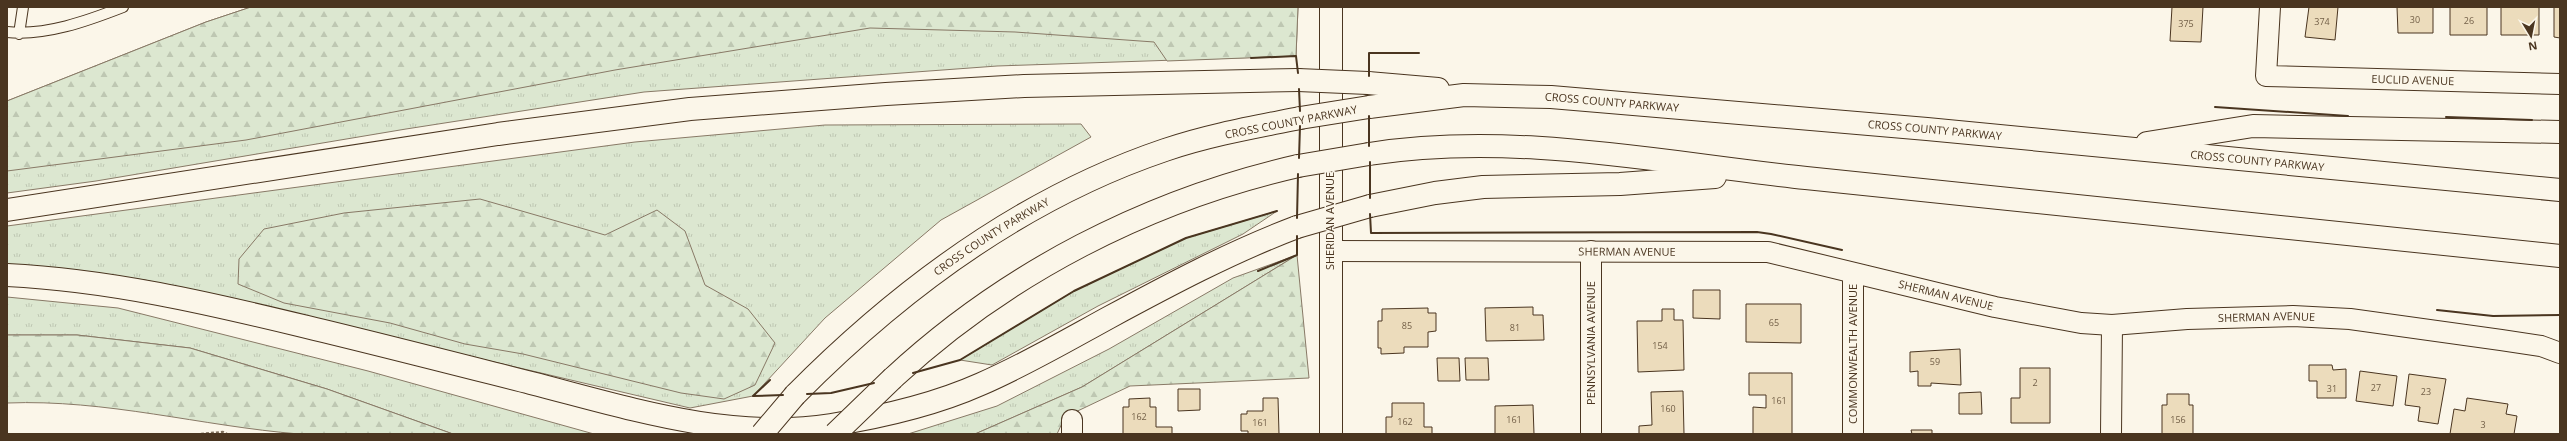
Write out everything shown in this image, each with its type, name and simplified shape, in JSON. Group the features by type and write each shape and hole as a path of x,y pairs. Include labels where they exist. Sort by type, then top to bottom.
{"main road":[{"name":"SHERIDAN AVENUE","path":"1331,7 1331,434"},
{"path":"7,210 498,134 690,109 886,94 1024,86 1298,80 1511,94"},
{"name":"CROSS COUNTY PARKWAY","path":"762,434 794,395 862,330 921,283 990,236 1040,207 1082,185 1165,150 1231,132 1300,118 1368,107 1464,96 1511,94 1882,125 2560,190"},
{"path":"2116,148 2253,126 2560,132"},
{"path":"835,434 893,378 952,327 1022,278 1059,257 1099,237 1174,205 1253,177 1298,166 1369,154 1461,147 1549,149 1766,174 2560,256"},
{"path":"7,275 96,283 198,301 674,418 757,430 793,429 833,424 883,414 930,402 980,385 1014,369 1198,270 1297,227 1370,206 1435,193 1483,187 1620,184 1766,174"}],"street":[{"name":"EUCLID AVENUE","path":"2270,7 2266,76 2560,84"},
{"name":"SHERMAN AVENUE","path":"1330,251 1768,252 1853,274 2052,319 2112,325 2187,319 2293,316 2350,319 2541,346 2560,353"},
{"name":"PENNSYLVANIA AVENUE","path":"1591,251 1592,434"},
{"name":"COMMONWEALTH AVENUE","path":"1853,274 1853,434"},
{"path":"2111,434 2112,325"}],"lane":[{"path":"19,34 23,7"},
{"path":"7,32 19,34 83,22 123,7"}],"path":[{"path":"201,434 223,432 227,434"}],"green space":[{"path":"251,7 1298,7 1296,56 997,66 644,92 406,129 96,181 7,193 7,101 206,22"},
{"path":"251,7 1298,7 1296,56 1167,61 1154,42 1015,32 870,28 615,70 246,140 7,171 7,101 206,22"},
{"path":"1081,124 1091,137 941,220 825,318 753,396 690,408 145,280 7,264 7,226 635,142 825,125"},
{"path":"480,199 605,235 657,210 685,231 705,285 748,309 775,343 755,385 724,399 681,393 523,354 465,344 390,323 284,303 238,284 239,259 264,229 344,213"},
{"path":"1277,211 1243,234 1098,306 992,365 960,360 1074,291 1186,238"},
{"path":"1297,255 1082,387 975,434 908,434 997,406 1109,349 1233,278"},
{"path":"1297,255 1309,378 1130,386 1065,417 1057,434 975,434 1082,387"},
{"path":"7,297 118,308 368,371 594,434 453,434 327,389 190,348 77,335 7,335"},
{"path":"7,335 77,335 190,348 327,389 453,434 357,436 299,434 81,405 7,403"}],"building":[{"path":"2172,7 2203,7 2201,42 2170,41"},
{"path":"2309,7 2338,7 2335,40 2305,37"},
{"path":"2397,7 2433,7 2433,33 2398,33"},
{"path":"2450,7 2487,7 2487,35 2450,35"},
{"path":"2501,7 2539,7 2539,35 2501,35"},
{"path":"2554,7 2560,7 2560,38 2554,37"},
{"path":"1693,290 1720,290 1720,319 1693,318"},
{"path":"1746,304 1801,304 1801,343 1746,342"},
{"path":"1533,307 1533,315 1543,315 1544,340 1486,341 1485,308"},
{"path":"1428,308 1428,313 1436,313 1436,331 1428,332 1428,347 1404,347 1404,353 1381,354 1381,348 1378,348 1378,321 1382,321 1382,309"},
{"path":"1662,309 1674,309 1674,320 1683,320 1684,370 1638,372 1637,321 1662,321"},
{"path":"1960,349 1961,385 1931,383 1931,386 1918,386 1918,371 1910,372 1910,352"},
{"path":"1437,358 1459,358 1460,381 1438,381"},
{"path":"1465,358 1488,358 1489,380 1466,380"},
{"path":"2309,365 2332,365 2333,370 2346,369 2346,398 2317,398 2317,381 2309,381"},
{"path":"2020,368 2050,368 2050,423 2011,423 2011,398 2020,398"},
{"path":"2360,371 2397,376 2393,406 2356,401"},
{"path":"1749,373 1792,373 1792,434 1753,434 1753,407 1766,408 1766,395 1749,395"},
{"path":"2409,374 2446,379 2438,424 2418,421 2420,407 2405,405"},
{"path":"1178,389 1200,389 1200,410 1178,411"},
{"path":"1683,391 1684,434 1639,434 1639,426 1652,425 1651,392"},
{"path":"1981,392 1982,414 1959,414 1959,393"},
{"path":"2167,394 2189,394 2189,405 2193,405 2193,434 2162,434 2162,405 2167,405"},
{"path":"1150,398 1150,407 1156,407 1156,427 1172,427 1172,434 1123,434 1123,407 1129,407 1129,399"},
{"path":"1263,398 1278,398 1279,434 1248,434 1248,431 1241,431 1241,414 1247,414 1247,411 1263,411"},
{"path":"2467,398 2508,404 2506,414 2517,416 2514,434 2450,434 2454,409 2465,411"},
{"path":"1392,403 1424,403 1424,427 1432,427 1432,434 1386,434 1386,417 1392,417"},
{"path":"1533,405 1534,434 1495,434 1495,406"},
{"path":"1911,430 1932,430 1932,434 1912,434"}],"wall":[{"path":"1369,76 1369,53 1419,53"},
{"path":"1251,58 1296,56 1298,73"},
{"path":"1299,89 1300,111"},
{"path":"2215,107 2348,116"},
{"path":"1369,116 1369,146"},
{"path":"2446,117 2532,120"},
{"path":"1299,158 1300,126"},
{"path":"1370,162 1370,198"},
{"path":"1297,218 1298,174"},
{"path":"913,373 960,360 1074,291 1186,238 1277,211"},
{"path":"1370,214 1371,233 1757,232 1842,250"},
{"path":"1258,271 1297,255 1297,236"},
{"path":"2437,310 2493,316 2560,315"},
{"path":"770,380 753,396 783,395"},
{"path":"807,394 831,393 874,383"}]}
